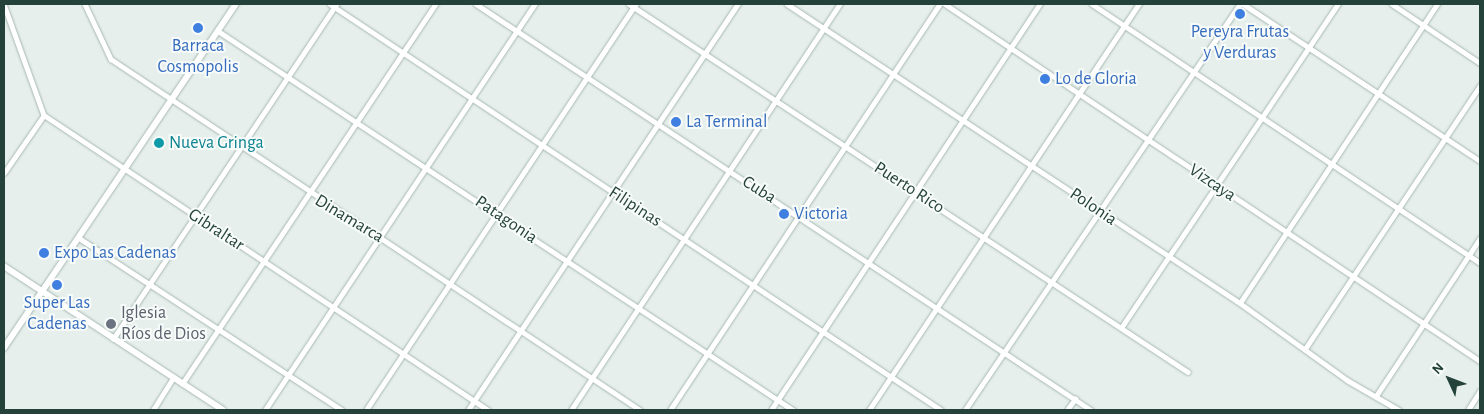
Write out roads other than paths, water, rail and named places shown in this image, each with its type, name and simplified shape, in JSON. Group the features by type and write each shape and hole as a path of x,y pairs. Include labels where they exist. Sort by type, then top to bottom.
{"street":[{"path":"4,4 44,115 4,174"},
{"name":"Dinamarca","path":"85,4 107,56 308,194 380,238 640,410"},
{"path":"4,348 236,4"},
{"path":"182,384 435,4"},
{"name":"Cuba","path":"476,4 870,261 1091,410"},
{"path":"266,410 535,4"},
{"path":"468,410 738,4"},
{"name":"Polonia","path":"787,4 1399,410"},
{"path":"571,410 840,4"},
{"path":"670,410 940,4"},
{"name":"Vizcaya","path":"945,4 1356,278 1421,324 1480,361"},
{"path":"771,410 1040,4"},
{"path":"1092,4 1195,70 1263,118 1480,263"},
{"path":"869,410 1139,4"},
{"path":"965,410 1241,4 1480,162"},
{"path":"1121,328 1338,4"},
{"path":"1392,4 1480,63"},
{"path":"1240,303 1437,4"},
{"path":"113,339 333,5"},
{"name":"Filipinas","path":"333,5 401,54 941,410"},
{"path":"366,410 588,78 633,5"},
{"name":"Puerto Rico","path":"633,5 844,147 1188,372"},
{"name":"Patagonia","path":"218,31 286,78 356,121 793,410"},
{"path":"1305,349 1356,278 1480,86"},
{"name":"Gibraltar","path":"44,115 488,410"},
{"path":"79,238 342,410"},
{"path":"1376,396 1421,324 1480,238"},
{"path":"4,266 223,410"},
{"path":"152,410 174,378"},
{"path":"1468,410 1480,391"},
{"path":"1067,410 1075,399"}],"place":[{"name":"Pereyra Frutas y Verduras","path":"1240,14"},
{"name":"Barraca Cosmopolis","path":"198,28"},
{"name":"Lo de Gloria","path":"1045,79"},
{"name":"La Terminal","path":"676,122"},
{"name":"Nueva Gringa","path":"159,143"},
{"name":"Victoria","path":"784,214"},
{"name":"Expo Las Cadenas","path":"44,253"},
{"name":"Super Las Cadenas","path":"57,285"},
{"name":"Iglesia Ríos de Dios","path":"111,324"}]}
